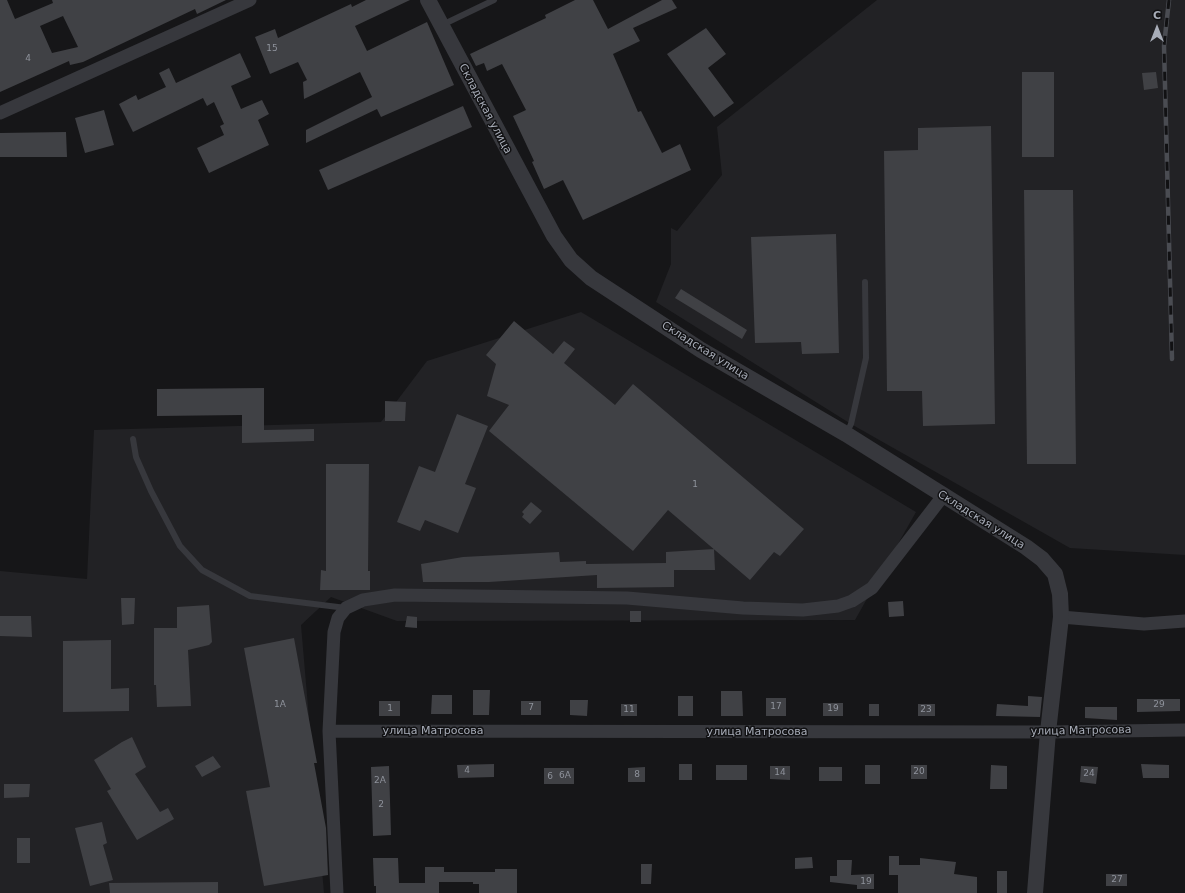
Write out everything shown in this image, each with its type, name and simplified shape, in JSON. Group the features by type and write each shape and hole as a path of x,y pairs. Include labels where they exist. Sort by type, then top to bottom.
{"street":[{"path":"0,113 250,0"},
{"name":"Складская улица","path":"428,0 440,26 554,236 571,260 591,278 701,350 846,434 1026,547 1042,559 1055,574 1060,594 1061,617 1048,732 1035,893"},
{"path":"337,893 329,731 334,632 338,618 346,608 364,600 395,595 627,598 743,608 803,610 838,606 852,602 872,588 943,496"},
{"path":"1061,617 1144,624 1185,622"},
{"name":"улица Матросова","path":"329,731 1048,732 1185,730"}],"lane":[{"path":"440,26 494,0"},
{"path":"846,434 851,424 866,358 865,282"},
{"path":"133,439 136,457 180,546 202,570 250,596 346,608"}],"shaded area":[{"path":"877,0 1185,0 1185,555 1070,548 851,424 656,302 671,264 671,228 677,231 722,175 717,127"},
{"path":"581,312 916,512 855,620 397,621 331,597 301,625 324,893 0,893 0,571 87,579 94,430 381,422 427,361"}],"building":[{"path":"0,0 7,0 15,19 53,3 52,0 226,0 197,14 195,9 83,62 70,65 69,61 0,92","holes":["63,16 78,47 52,53 40,26"]},
{"path":"366,0 410,0 355,26 367,51 427,22 454,85 381,117 377,109 306,143 306,130 372,97 360,72 304,99 303,82 307,80 298,62 270,74 255,37 275,29 278,38 351,4 352,7"},
{"path":"575,0 593,0 608,29 662,0 672,0 677,8 633,28 640,41 613,54 638,112 641,111 662,153 680,144 691,170 583,220 563,180 544,189 532,162 534,161 513,116 526,110 502,64 487,71 484,63 476,66 470,54 546,18 545,15"},
{"path":"706,28 726,54 708,68 734,103 714,117 667,54"},
{"path":"240,53 251,77 231,86 241,109 262,100 269,114 258,120 269,145 209,173 197,148 224,135 220,126 224,124 214,102 207,106 203,98 133,132 119,104 136,95 138,100 166,87 159,73 169,68 176,83"},
{"path":"1022,72 1054,72 1054,157 1022,157"},
{"path":"1156,72 1158,88 1144,90 1142,73"},
{"path":"463,106 472,127 328,190 319,170"},
{"path":"104,110 114,145 85,153 75,118"},
{"path":"991,126 995,424 923,426 922,391 887,391 884,151 918,150 918,128"},
{"path":"66,132 67,157 0,157 0,133"},
{"path":"1024,190 1073,190 1076,464 1027,464"},
{"path":"836,234 839,353 802,354 801,342 755,343 751,237"},
{"path":"681,289 747,330 742,339 675,298"},
{"path":"514,321 553,354 564,341 575,349 564,363 615,405 633,384 804,529 780,556 774,552 750,580 668,510 633,551 489,431 509,405 487,396 496,364 486,355"},
{"path":"264,388 264,430 314,429 314,441 242,443 242,415 157,416 157,389"},
{"path":"385,401 406,402 405,421 385,421"},
{"path":"457,414 488,426 465,484 476,488 458,533 425,520 420,531 397,522 419,466 435,472"},
{"path":"326,464 369,464 368,571 370,571 370,590 320,590 321,570 326,571"},
{"path":"531,502 542,511 530,524 522,517 524,514 522,512"},
{"path":"714,549 715,570 674,570 674,587 597,588 597,575 489,582 423,582 421,564 463,557 559,552 560,562 586,561 586,564 666,563 666,552"},
{"path":"121,598 135,598 134,624 122,625"},
{"path":"903,601 904,616 889,617 888,602"},
{"path":"209,605 212,642 209,645 188,650 191,706 157,707 156,685 154,685 154,628 177,628 177,607"},
{"path":"630,611 641,611 641,622 630,622"},
{"path":"0,616 31,616 32,637 0,636"},
{"path":"407,616 417,617 417,628 405,627"},
{"path":"294,638 317,763 314,763 326,828 328,875 264,886 246,791 270,787 244,648"},
{"path":"111,640 111,689 129,688 129,711 63,712 63,641"},
{"path":"473,690 490,690 489,715 473,715"},
{"path":"721,691 742,691 743,716 721,716"},
{"path":"432,695 452,695 452,714 431,714"},
{"path":"678,696 693,696 693,716 678,716"},
{"path":"1028,696 1042,697 1040,717 996,716 997,704 1028,706"},
{"path":"766,698 786,698 786,716 766,716"},
{"path":"1137,699 1180,699 1180,711 1137,712"},
{"path":"570,700 588,700 587,716 570,715"},
{"path":"379,701 400,701 400,716 379,716"},
{"path":"521,701 541,701 541,715 521,715"},
{"path":"823,703 843,703 843,716 823,716"},
{"path":"621,704 637,704 637,716 621,716"},
{"path":"869,704 879,704 879,716 869,716"},
{"path":"918,704 935,704 935,716 918,716"},
{"path":"1085,707 1117,707 1117,720 1085,718"},
{"path":"132,737 146,767 135,774 160,812 168,808 174,819 137,840 107,791 111,789 94,760"},
{"path":"213,756 221,767 202,777 195,766"},
{"path":"494,764 494,777 458,778 457,765"},
{"path":"679,764 692,764 692,780 679,780"},
{"path":"1141,764 1169,765 1169,778 1143,778"},
{"path":"716,765 747,765 747,780 716,780"},
{"path":"865,765 880,765 880,784 865,784"},
{"path":"911,765 927,765 927,779 911,779"},
{"path":"991,765 1007,766 1007,789 990,789"},
{"path":"389,766 391,835 373,836 371,767"},
{"path":"770,766 790,766 790,780 770,779"},
{"path":"1081,766 1098,767 1096,784 1080,782"},
{"path":"645,767 645,782 628,782 628,768"},
{"path":"819,767 842,767 842,781 819,781"},
{"path":"544,768 574,768 574,784 544,784"},
{"path":"4,784 30,784 29,797 4,798"},
{"path":"102,822 107,843 103,845 113,880 90,886 75,828"},
{"path":"17,838 30,838 30,863 17,863"},
{"path":"889,856 899,856 899,865 920,865 920,858 956,862 954,874 977,877 977,893 898,893 898,875 889,875"},
{"path":"812,857 813,868 795,869 795,858"},
{"path":"373,858 398,858 399,883 425,883 425,867 444,867 444,872 495,872 495,869 517,869 517,893 479,893 479,884 473,884 473,882 439,882 439,893 376,893 376,886 374,886"},
{"path":"837,860 852,860 851,875 874,874 874,889 857,889 857,885 830,882 830,876 837,876"},
{"path":"641,864 652,864 651,884 641,884"},
{"path":"997,871 1007,871 1007,893 997,893"},
{"path":"1106,874 1127,874 1127,886 1106,886"},
{"path":"218,882 218,893 110,893 109,883"}],"railway":[{"path":"1169,0 1164,46 1172,359"}]}
